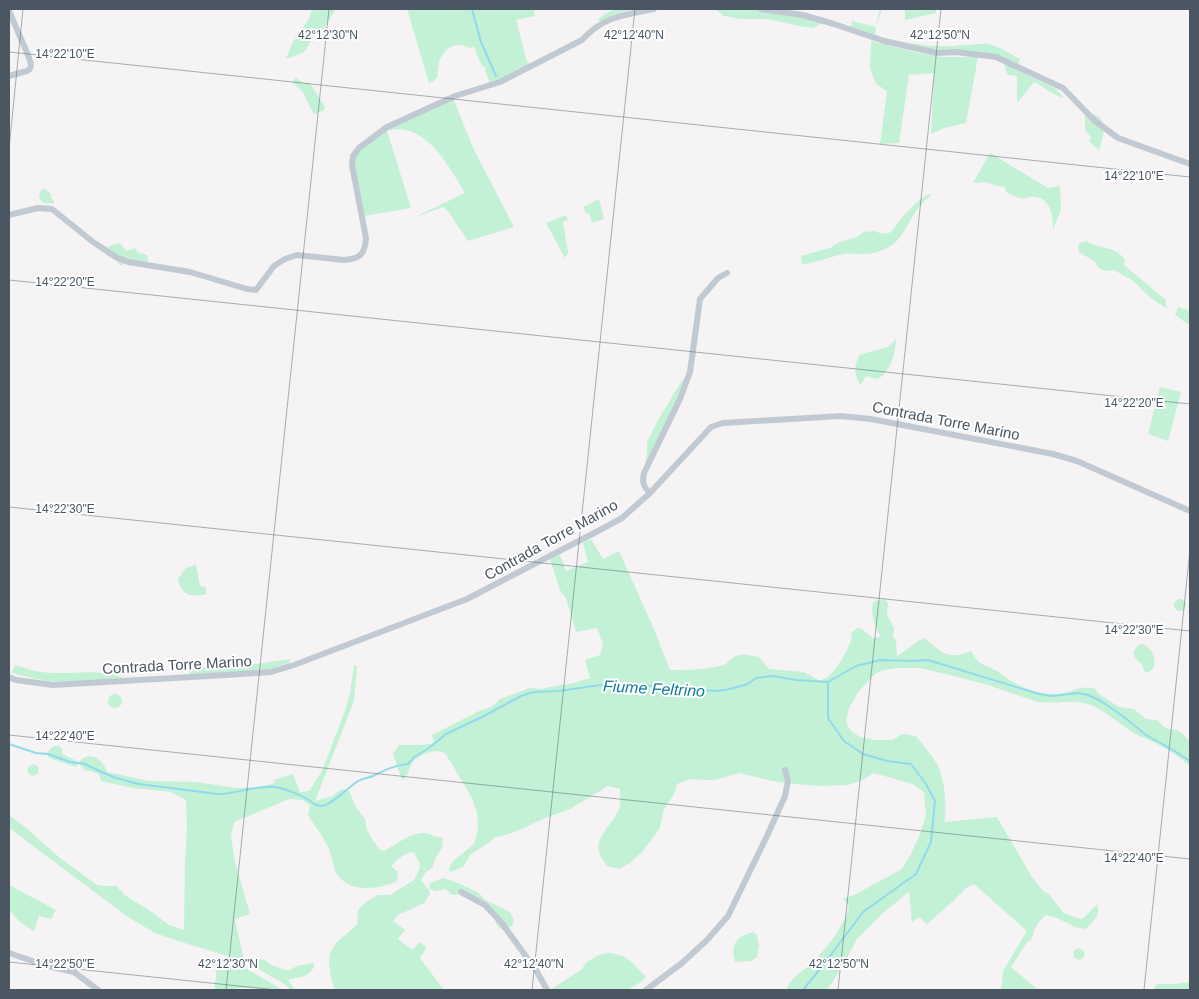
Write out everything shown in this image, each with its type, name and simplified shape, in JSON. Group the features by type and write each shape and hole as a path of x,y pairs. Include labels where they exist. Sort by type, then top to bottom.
{"street":[{"path":"9,215 38,208 52,209 93,242 116,257 128,262 190,272 246,289 256,290 274,266 285,259 297,256 344,260 363,253 366,248 366,238 352,165 353,156 360,148 387,127 454,96 500,82 582,40 592,29 614,17 654,9"},
{"path":"761,9 803,15 884,41 937,53 956,52 996,57 1064,88 1095,121 1118,138 1190,164"},
{"path":"9,11 31,64 30,69 27,71 9,76"},
{"path":"650,493 642,481 644,472 680,399 690,372 700,299 718,278 726,273"},
{"name":"Contrada Torre Marino","path":"9,677 16,680 53,684 226,676 271,672 294,665 467,599 622,518 650,493 711,427 723,423 841,416 871,418 1061,456 1077,461 1190,511"},
{"path":"646,990 682,963 707,940 728,916 785,796 788,781 785,770"},
{"path":"461,892 485,905 502,922 547,990"},
{"path":"9,953 47,966 74,972 98,990"}],"green space":[{"path":"312,9 335,9 323,30 312,38 304,52 290,58 285,58 311,14"},
{"path":"407,9 534,9 535,16 516,20 527,62 532,64 490,83 485,70 486,67 482,66 474,46 472,48 457,45 443,53 437,78 429,83"},
{"path":"615,9 636,9 618,13 601,22 598,19"},
{"path":"715,9 758,9 824,22 813,28 768,19 740,19 724,16"},
{"path":"880,9 882,9 876,27"},
{"path":"905,9 936,9 936,13 905,20"},
{"path":"852,21 876,27 875,35 914,44 933,46 992,45 1020,59 1019,64 993,55 935,52 898,44 851,27"},
{"path":"871,41 943,57 978,57 966,123 944,128 931,134 934,73 909,75 899,143 880,144 887,91 876,84 870,68"},
{"path":"1004,63 1056,89 1064,98 1034,82 1017,103 1017,76 1008,75"},
{"path":"296,78 304,83 310,83 325,107 324,110 314,114 302,91 292,82"},
{"path":"453,98 474,150 514,227 468,241 448,211 443,207 413,218 465,193 434,148 413,132 401,129 387,131 411,208 363,216 353,163 357,153 380,134 412,116"},
{"path":"1091,114 1101,119 1103,123 1104,128 1099,150 1089,141 1091,138 1085,129 1085,116"},
{"path":"990,153 1048,188 1060,186 1061,209 1053,230 1051,210 1042,199 1037,197 1019,198 1006,192 1005,187 985,182 973,183"},
{"path":"42,189 51,194 51,198 55,203 42,202 39,194"},
{"path":"933,194 914,214 897,241 884,250 874,253 843,254 802,264 801,256 830,248 840,242 857,237 864,232 889,233 915,204 926,195"},
{"path":"599,199 604,219 592,223 589,213 586,214 583,207"},
{"path":"566,215 568,220 563,222 568,253 565,258 546,223"},
{"path":"1086,241 1119,253 1125,260 1124,265 1166,300 1166,306 1169,310 1152,299 1132,280 1114,270 1105,271 1099,268 1094,261 1079,252 1078,246"},
{"path":"120,243 126,251 136,248 137,252 147,255 148,261 145,263 123,264 121,266 116,260 105,253 111,245"},
{"path":"1178,307 1190,311 1190,325 1175,315"},
{"path":"896,339 895,349 886,372 876,379 866,376 860,385 855,370 859,355 888,347"},
{"path":"688,373 677,402 645,466 647,442 658,420"},
{"path":"1160,387 1181,392 1168,441 1148,434"},
{"path":"591,539 603,559 619,551 670,670 695,670 714,667 725,664 736,656 745,655 759,657 769,669 804,672 820,681 828,677 844,656 851,641 852,632 858,628 873,638 881,637 875,624 872,610 874,601 885,599 888,603 887,615 894,628 893,638 896,640 897,656 924,638 945,654 956,655 971,651 981,664 1031,690 1056,694 1088,687 1094,688 1100,695 1119,707 1134,709 1146,719 1157,720 1164,727 1182,733 1190,742 1190,766 1178,756 1136,734 1088,704 1038,702 988,685 920,668 884,670 875,674 859,691 849,708 846,723 851,731 860,737 876,740 892,740 903,734 916,736 939,769 945,801 944,822 997,817 1032,877 1064,913 1082,919 1100,902 1097,906 1097,915 1086,929 1075,927 1046,915 1039,922 1030,942 1028,941 1011,967 1038,990 1001,990 1003,971 1027,931 974,884 966,888 927,924 919,917 912,922 909,892 883,913 857,939 827,990 786,990 794,978 813,962 835,936 844,921 849,906 843,899 902,869 920,834 926,816 924,792 912,784 874,773 848,785 818,786 772,781 739,773 715,780 690,779 677,784 674,794 664,809 660,828 643,851 630,863 619,869 607,866 599,852 602,835 617,814 620,805 620,789 608,786 570,809 515,832 494,838 471,854 463,867 450,872 449,869 452,862 474,844 478,830 477,812 471,796 445,753 437,751 419,757 412,763 402,780 393,754 399,745 434,743 432,735 479,711 491,707 500,699 530,688 540,689 570,684 590,678 585,660 600,655 603,644 597,628 576,632 566,598 560,590 550,559 560,555 566,571 588,562 583,543"},
{"path":"196,565 200,586 206,587 206,594 196,596 184,592 178,579 186,568"},
{"path":"1180,599 1186,605 1180,611 1174,605"},
{"path":"1142,644 1150,649 1155,664 1150,671 1145,672 1133,653 1138,645"},
{"path":"290,659 289,663 269,670 190,675 188,668 248,665"},
{"path":"15,665 41,672 93,672 124,678 76,682 47,681 12,673"},
{"path":"354,665 357,666 354,701 315,801 333,796 343,789 349,791 357,809 365,819 367,830 372,839 379,849 384,851 419,833 443,838 442,848 435,859 433,867 425,873 421,880 430,894 424,903 398,915 393,921 405,930 398,939 412,950 420,942 426,947 420,958 444,990 335,990 331,978 330,953 337,942 357,924 358,910 366,902 378,895 390,895 414,880 420,868 419,862 414,852 407,854 391,866 398,872 397,881 383,886 367,888 352,886 337,874 328,847 308,815 310,805 302,800 289,799 234,822 231,837 235,862 250,914 235,919 244,961 155,933 128,917 9,828 9,815 60,858 97,885 116,886 126,896 169,925 184,930 186,800 171,792 133,788 101,781 99,774 85,771 79,763 76,767 49,758 48,752 53,747 59,746 62,749 62,754 79,762 83,758 92,756 102,763 107,772 149,781 196,782 236,788 260,787 275,783 274,780 293,774 300,792 309,791 322,771 343,716 350,694"},
{"path":"115,694 120,696 122,701 120,706 115,708 110,706 108,701 110,696"},
{"path":"33,764 39,770 33,776 27,770"},
{"path":"443,878 479,893 485,900 510,912 514,920 512,926 501,929 489,911 463,893 460,892 452,895 446,889 435,891 430,889 430,883"},
{"path":"9,885 56,910 51,919 39,916 34,931 20,922 9,910"},
{"path":"753,932 757,935 759,946 757,957 751,961 735,962 733,950 736,942 742,936"},
{"path":"1079,948 1085,954 1079,960 1073,954"},
{"path":"610,953 623,956 634,964 646,977 627,990 550,990 581,970 586,963 598,955"},
{"path":"216,958 242,966 283,990 239,988 215,990"},
{"path":"258,959 265,960 271,965 288,971 297,966 314,963 314,967 309,974 288,980 295,990 291,990 286,985 252,965"},
{"path":"1190,982 1190,990 1153,990 1157,984"}],"waterway":[{"path":"472,9 481,42 496,76"},
{"name":"Fiume Feltrino","path":"9,744 70,762 85,764 116,778 139,784 218,794 261,787 275,787 304,797 315,805 321,806 334,800 359,780 408,764 414,757 446,734 521,696 534,692 559,691 607,684 668,686 714,691 748,684 756,678 773,676 828,682 856,666 880,660 928,660 1039,694 1052,696 1078,693 1088,695 1101,701 1146,735 1190,761"},
{"path":"803,990 863,912 916,874 931,842 935,801 926,784 911,764 887,761 863,754 844,741 828,718 828,682"}]}
